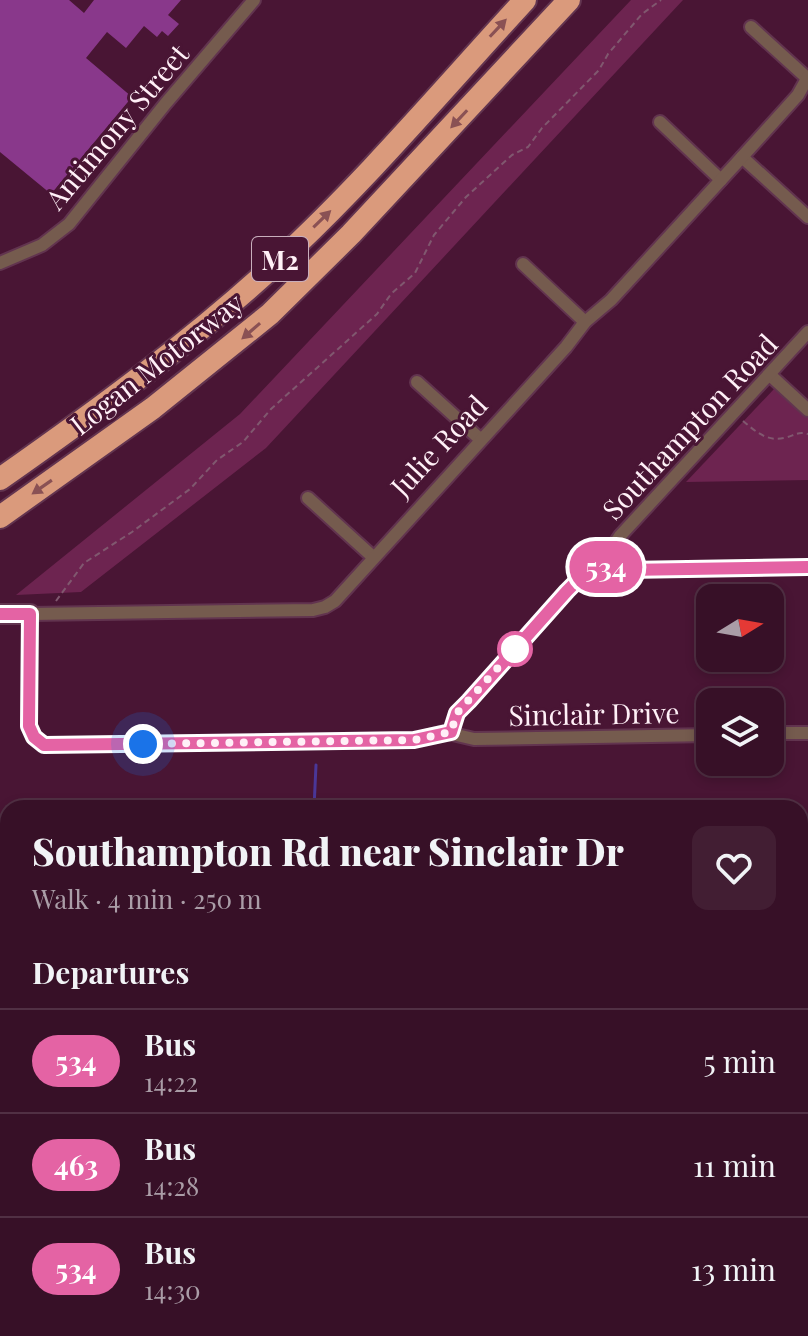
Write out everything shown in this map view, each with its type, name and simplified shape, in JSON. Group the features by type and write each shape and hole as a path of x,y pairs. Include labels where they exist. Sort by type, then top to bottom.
{"highway":[{"name":"Logan Motorway","path":"0,479 121,393 223,311 280,260 350,191 525,0"},
{"name":"Logan Motorway","path":"6,512 153,408 270,314 351,234 569,0"},
{"path":"0,529 6,512"}],"street":[{"name":"Antimony Street","path":"0,263 42,245 69,224 254,0"},
{"path":"751,27 807,78"},
{"name":"Julie Road","path":"0,614 313,610 335,601 585,322 611,300 798,95 807,78"},
{"path":"660,122 721,180"},
{"path":"742,157 808,217"},
{"path":"523,264 585,322"},
{"name":"Southampton Road","path":"451,732 457,713 573,585 601,564 620,536 808,332"},
{"path":"770,375 808,410"},
{"path":"417,382 481,440"},
{"path":"308,498 373,557"},
{"path":"601,564 626,570 808,567"},
{"name":"Sinclair Drive","path":"30,614 29,726 34,737 44,745 414,740 451,732 474,739 696,735"},
{"path":"784,733 808,733"}],"path":[{"path":"55,602 84,563 190,489 217,460 243,442 271,409 377,314 391,294 415,273 434,235 466,197 512,155 528,147 542,128 599,70 608,54 642,14 661,0"},
{"path":"742,421 761,435 773,439 798,432 808,434"}],"shaded area":[{"path":"631,0 683,0 266,448 81,592 16,595 240,414"},
{"path":"774,389 808,418 808,480 686,482"}],"building":[{"path":"0,0 69,0 84,13 94,0 181,0 168,15 179,24 168,36 162,31 157,37 144,26 126,48 107,32 86,58 132,97 51,194 0,152"}],"waterway":[{"path":"314,800 316,765"}],"bus line":[{"name":"534","path":"0,614 30,614 29,726 34,737 44,745 414,740 451,732 457,713 567,591 601,564 626,570 808,567"}],"route":[{"path":"143,744 414,740 451,732 457,713 515,649"}]}
